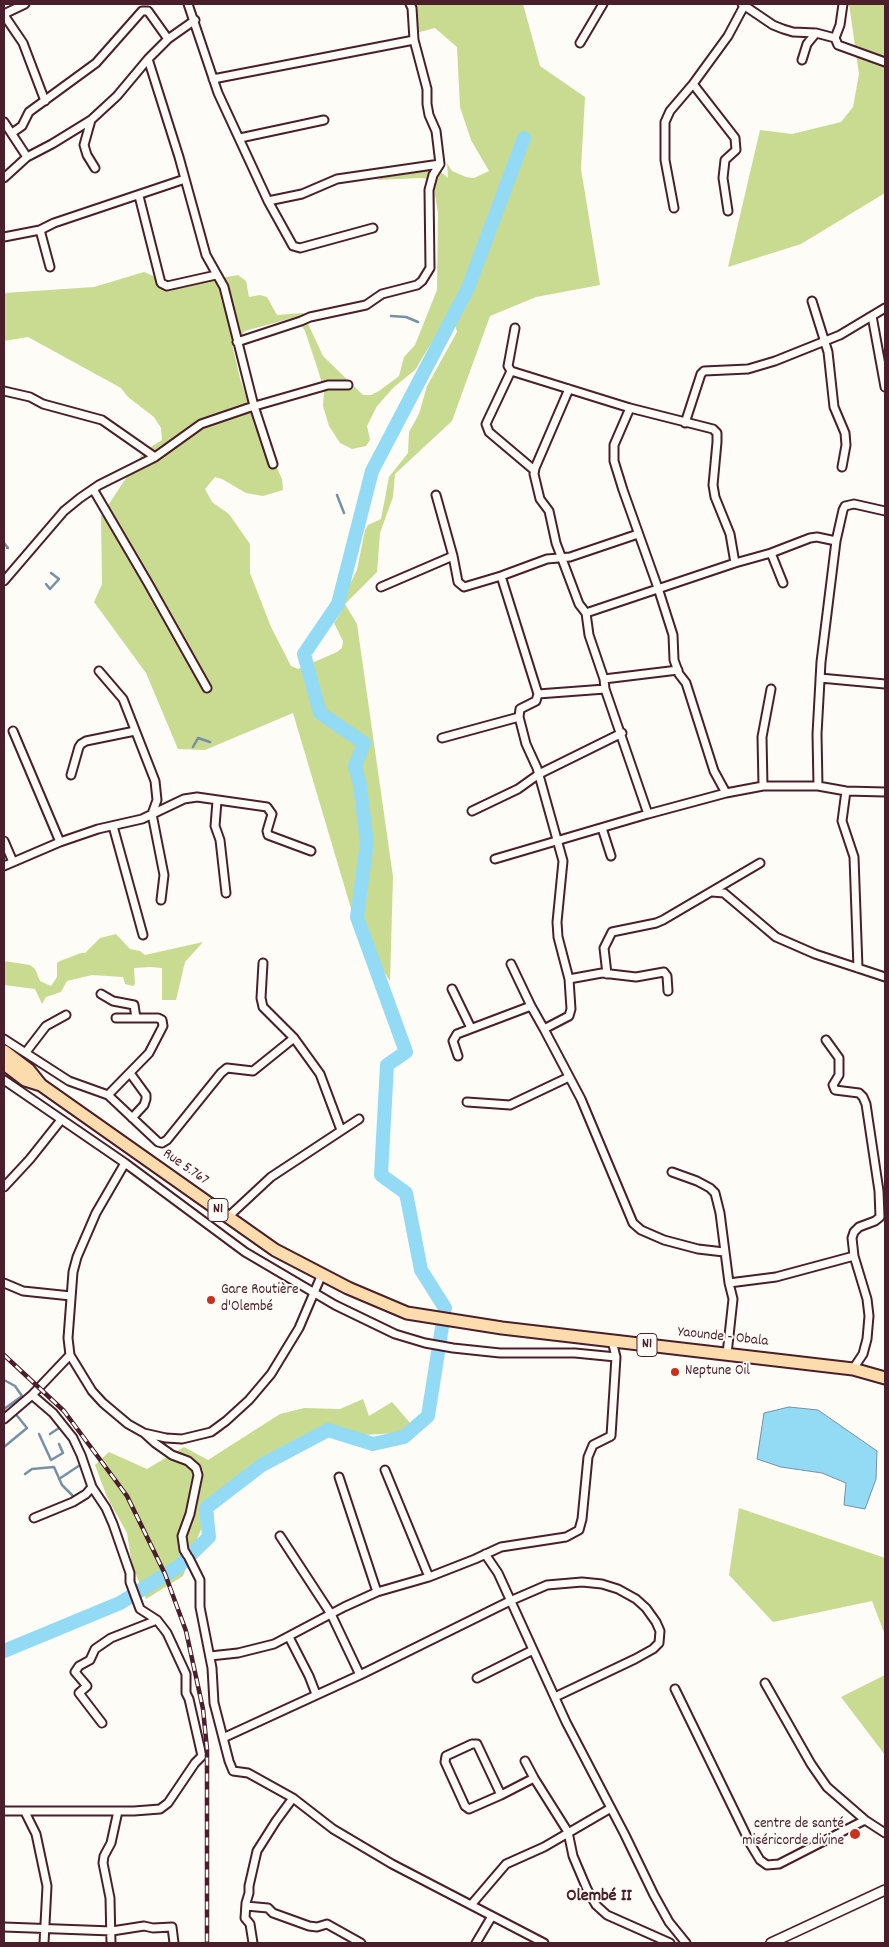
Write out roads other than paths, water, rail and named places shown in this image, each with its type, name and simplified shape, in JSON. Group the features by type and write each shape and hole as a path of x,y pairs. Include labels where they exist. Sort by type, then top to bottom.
{"highway":[{"name":"N1","path":"4,1051 29,1070 41,1085"},
{"name":"Rue 5.767","path":"4,1064 24,1080 41,1085 275,1250 348,1288 408,1313"},
{"name":"Yaounde - Obala","path":"408,1313 502,1328 612,1342 853,1368 885,1378"}],"street":[{"path":"24,4 4,14 23,43 45,101"},
{"path":"188,4 195,20 212,79 268,201 293,246 296,248 343,238 373,228"},
{"path":"237,342 310,317 366,305 382,294 417,286 430,268 429,190 433,176 440,164 436,131 429,115 427,89 414,40 412,8 410,4"},
{"path":"580,43 603,4"},
{"path":"843,4 840,25 835,38 838,45 885,62"},
{"path":"674,208 665,160 665,122 670,111 693,84 728,36 743,5 773,25 783,29 794,32 816,33 835,38"},
{"path":"12,133 22,126 29,112 96,63 142,11 148,11 168,39"},
{"path":"4,178 27,157 91,120 117,96 148,59 168,39 195,20"},
{"path":"802,60 807,44 816,33"},
{"path":"212,79 414,40"},
{"path":"148,59 206,255 224,287 254,406 273,464"},
{"path":"693,84 736,138 736,150 725,160 723,178 728,211"},
{"path":"91,120 84,145 87,154 96,168"},
{"path":"240,138 324,120"},
{"path":"4,122 27,157"},
{"path":"268,201 302,194 337,179 440,164"},
{"path":"4,237 40,230 54,223 185,180"},
{"path":"139,196 161,283 168,286 216,275"},
{"path":"40,230 50,267"},
{"path":"812,301 828,352 834,407 845,433 846,445 842,467"},
{"path":"685,422 701,374 704,371 755,367 775,361 840,335 885,308"},
{"path":"872,316 885,387"},
{"path":"515,328 508,366 511,371 630,408 713,429 717,433 712,485 730,534 735,563"},
{"path":"511,371 486,424 489,432 534,470"},
{"path":"4,581 64,511 93,489 155,457 201,424 254,406 328,385 348,385"},
{"path":"569,389 534,470 540,498 549,511 556,544 580,604 586,613 589,635 604,679 605,689 622,733 648,814"},
{"path":"4,391 30,396 43,404 102,420 155,457"},
{"path":"630,408 614,445 614,461 673,636 674,660 691,697 714,771 726,793"},
{"path":"93,489 207,688"},
{"path":"436,495 453,556 458,582 464,587 547,559 563,558 638,534"},
{"path":"818,786 817,734 820,678 836,541 843,510 845,506 854,504 885,511"},
{"path":"586,613 735,563 771,553 810,538 817,537 836,541"},
{"path":"771,553 783,583"},
{"path":"381,587 453,556"},
{"path":"501,576 536,693 536,701 520,709 519,717 526,744 539,774 564,869 558,908 558,937 569,979 571,1013 569,1016 544,1029"},
{"path":"604,679 678,670"},
{"path":"99,671 123,700 155,780 157,800 152,814 164,875 161,900"},
{"path":"820,678 885,684"},
{"path":"536,693 605,689"},
{"path":"763,786 762,737 771,689"},
{"path":"442,738 519,717"},
{"path":"13,731 60,842"},
{"path":"71,775 81,744 135,731"},
{"path":"472,811 518,789 539,774 622,733"},
{"path":"495,859 648,814 726,793 763,786 818,786 846,791 885,792"},
{"path":"846,791 842,821 854,857 858,968"},
{"path":"4,866 60,842 142,818 190,798 197,797 268,807 272,814 268,835 311,851"},
{"path":"217,801 215,826 220,840 226,893"},
{"path":"113,826 143,935"},
{"path":"602,828 611,856"},
{"path":"4,842 13,862"},
{"path":"607,974 604,948 612,932 656,923 760,862"},
{"path":"711,892 724,893 776,937 815,954 885,977"},
{"path":"263,963 261,998 264,1007 294,1038 320,1074 341,1130"},
{"path":"511,964 588,1115 633,1223 641,1230 658,1238 724,1252"},
{"path":"569,979 607,974 636,977 664,972 668,976 668,991"},
{"path":"452,989 471,1028"},
{"path":"101,994 113,1001 134,1005 136,1018"},
{"path":"458,1056 453,1042 455,1036 471,1028 531,1006"},
{"path":"26,1052 46,1026 66,1014"},
{"path":"108,1095 149,1053 163,1026 160,1018 116,1018"},
{"path":"4,1039 69,1081 108,1095 158,1142 165,1142 227,1068 253,1071 294,1038"},
{"path":"826,1040 839,1058 839,1075 833,1085 835,1090 859,1093 866,1104 883,1217 859,1227 854,1232 852,1238 854,1256 869,1316 867,1339 863,1354 853,1368"},
{"path":"130,1074 146,1095 144,1105 132,1118"},
{"path":"467,1102 510,1105 569,1077"},
{"path":"4,1080 125,1163 245,1252 313,1293 395,1334 425,1343 453,1348 500,1352 575,1353 616,1357"},
{"path":"4,1187 62,1120"},
{"path":"228,1217 276,1173 359,1120"},
{"path":"125,1163 96,1213 81,1245 74,1272 71,1296 68,1338 70,1355 80,1373 103,1403 128,1424 144,1433 155,1444 188,1461 196,1468 198,1475 190,1514 182,1536 184,1550 200,1580 200,1607 210,1656 214,1703 233,1770 248,1773 294,1798 333,1829 392,1864 544,1943"},
{"path":"672,1172 697,1181 715,1193 720,1213 724,1252 733,1299 727,1354"},
{"path":"729,1283 776,1277 854,1256"},
{"path":"144,1433 166,1438 182,1439 211,1432 226,1421 271,1374 298,1328 322,1274"},
{"path":"4,1283 23,1291 71,1296"},
{"path":"210,1656 260,1648 289,1637 377,1592 429,1576 501,1546 566,1537 579,1530 588,1457 593,1445 611,1436 616,1357 612,1342"},
{"path":"5,1415 32,1396 70,1355"},
{"path":"4,1811 156,1810 165,1807 192,1767 202,1756 186,1693 186,1674 167,1633 157,1620 140,1609 113,1524 106,1508 92,1487 81,1454 73,1438 54,1413 32,1396"},
{"path":"385,1470 429,1576"},
{"path":"339,1476 377,1592"},
{"path":"34,1518 73,1502 86,1494 92,1487"},
{"path":"280,1536 331,1614 360,1675"},
{"path":"485,1554 498,1573 554,1697 669,1922 686,1943"},
{"path":"223,1738 360,1675 510,1601 547,1585 582,1582 602,1584 618,1589 636,1599 646,1608 660,1631 659,1643 653,1649 554,1697"},
{"path":"102,1723 79,1693 87,1686 75,1672 79,1666 90,1660 95,1649 111,1638 157,1620"},
{"path":"289,1637 316,1694"},
{"path":"477,1678 533,1650"},
{"path":"765,1683 810,1764 827,1787 865,1820 885,1832"},
{"path":"675,1689 751,1845 760,1860 767,1865 778,1864 865,1820"},
{"path":"501,1795 477,1744 472,1744 446,1756 445,1762 465,1806 469,1809 501,1795 534,1778"},
{"path":"525,1761 568,1832 572,1856 596,1905 607,1916 670,1943"},
{"path":"253,1943 250,1924 245,1918 257,1851 276,1821 294,1798"},
{"path":"471,1905 506,1864 530,1854 611,1808"},
{"path":"111,1943 110,1898 103,1863 104,1856 111,1843 118,1811"},
{"path":"25,1812 36,1834 47,1886 44,1943"},
{"path":"772,1943 885,1890"},
{"path":"246,1906 268,1908 274,1913 310,1926 317,1927 327,1924 361,1943"},
{"path":"476,1943 492,1916"},
{"path":"4,1927 112,1931 144,1926 153,1928 172,1927 174,1943"}],"water":[{"path":"789,1407 818,1410 877,1451 876,1479 865,1509 844,1505 846,1483 822,1473 781,1467 757,1459 764,1413"}],"waterway":[{"path":"4,1651 120,1603 178,1567 209,1537 206,1508 262,1465 328,1430 373,1444 404,1437 428,1416 445,1308 421,1270 406,1193 381,1175 387,1065 406,1052 357,917 367,843 360,785 355,766 364,743 320,713 304,654 338,604 372,471 468,288 524,138"},
{"path":"391,316 406,317 418,322"},
{"path":"337,495 344,513"},
{"path":"4,543 7,548"},
{"path":"46,584 50,589 59,579 51,573"},
{"path":"193,747 198,738 210,742"},
{"path":"4,1380 15,1386 22,1396 4,1409"},
{"path":"4,1447 27,1428 14,1412"},
{"path":"50,1434 62,1426"},
{"path":"39,1434 51,1460 63,1453 59,1444"},
{"path":"59,1479 83,1463"},
{"path":"25,1474 32,1469 54,1467 62,1485 75,1498"}],"railway":[{"path":"4,1355 64,1411 127,1496 165,1574 186,1631 203,1709 207,1749 207,1943"}],"place":[{"name":"Gare Routière d'Olembé","path":"211,1300"},
{"name":"Neptune Oil","path":"675,1372"},
{"name":"centre de santé miséricorde divine","path":"855,1834"}],"district":[{"name":"Olembé II","path":"599,1898"}]}
